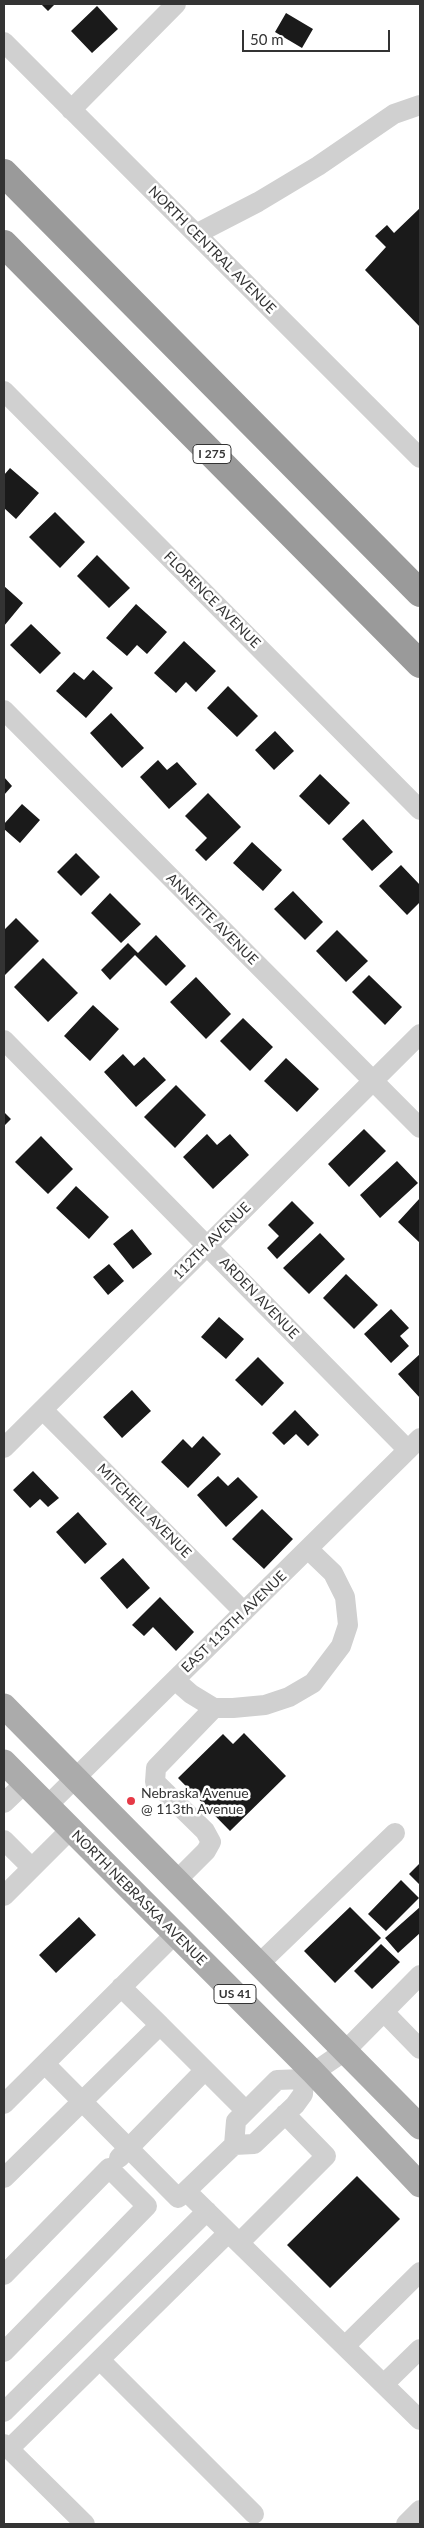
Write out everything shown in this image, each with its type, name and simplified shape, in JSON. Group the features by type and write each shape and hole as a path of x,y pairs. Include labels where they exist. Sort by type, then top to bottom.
{"highway":[{"path":"4,173 420,592"},
{"name":"I 275","path":"4,244 420,664"}],"main road":[{"name":"US 41","path":"4,1706 420,2127"},
{"name":"NORTH NEBRASKA AVENUE","path":"4,1762 175,1934 308,2075 420,2185"},
{"path":"71,1829 99,1802"}],"street":[{"path":"71,110 176,4"},
{"name":"NORTH CENTRAL AVENUE","path":"4,42 420,458"},
{"path":"196,234 258,202 309,171 394,114 420,105"},
{"name":"FLORENCE AVENUE","path":"4,391 420,810"},
{"name":"ANNETTE AVENUE","path":"4,710 420,1128"},
{"name":"112TH AVENUE","path":"4,1448 420,1034"},
{"name":"ARDEN AVENUE","path":"4,1040 207,1245 414,1444"},
{"name":"MITCHELL AVENUE","path":"43,1410 244,1612"},
{"name":"EAST 113TH AVENUE","path":"47,1806 414,1444"},
{"path":"175,1680 191,1694 214,1708 265,1705 289,1697 313,1683 341,1646 348,1625 345,1597 333,1573 308,1549"},
{"path":"177,1880 206,1851 211,1842 205,1831 155,1782 156,1768 214,1708"},
{"path":"4,1803 25,1783"},
{"path":"4,1896 71,1829"},
{"path":"260,1963 395,1833"},
{"path":"4,1840 32,1868"},
{"path":"4,2104 175,1934"},
{"path":"234,2145 236,2121 277,2080 308,2075 345,2051 420,1975"},
{"path":"121,1987 246,2111"},
{"path":"384,2012 420,2049"},
{"path":"4,2178 160,2025"},
{"path":"44,2064 178,2198 234,2145 254,2144 303,2094 308,2075"},
{"path":"4,2275 205,2070"},
{"path":"85,2524 6,2446 233,2238 326,2156 285,2114"},
{"path":"4,2352 147,2206 109,2168"},
{"path":"186,2191 420,2420"},
{"path":"4,2412 207,2212"},
{"path":"344,2346 420,2272"},
{"path":"384,2384 420,2349"},
{"path":"100,2360 254,2521"},
{"path":"406,2524 420,2510"}],"building":[{"path":"41,4 55,4 48,11"},
{"path":"97,6 118,29 92,53 71,31"},
{"path":"286,13 313,29 302,48 275,32"},
{"path":"420,208 420,327 365,270 386,247 375,236 387,225 394,233"},
{"path":"10,468 39,493 16,519 4,508 4,475"},
{"path":"55,512 85,542 60,568 29,537"},
{"path":"97,555 130,588 109,608 77,576"},
{"path":"4,586 23,603 4,626"},
{"path":"136,604 167,632 147,654 137,645 127,656 106,638"},
{"path":"31,624 61,653 40,674 10,645"},
{"path":"184,641 216,671 196,692 186,682 176,693 154,673"},
{"path":"93,670 113,688 86,718 56,691 74,672 84,680"},
{"path":"228,686 258,716 237,737 207,708"},
{"path":"111,713 144,748 122,768 90,733"},
{"path":"275,731 294,751 274,770 255,750"},
{"path":"158,760 167,770 177,762 197,784 169,809 140,777"},
{"path":"320,774 350,803 329,825 299,796"},
{"path":"4,777 12,786 4,795"},
{"path":"208,793 241,827 206,861 195,850 207,838 185,816"},
{"path":"22,804 40,820 20,843 4,829 4,824"},
{"path":"363,819 393,852 372,871 342,839"},
{"path":"252,842 282,870 263,891 233,863"},
{"path":"76,853 100,877 81,896 57,872"},
{"path":"401,865 420,885 420,902 407,915 379,886"},
{"path":"293,891 323,922 305,940 274,909"},
{"path":"110,893 141,924 121,943 91,913"},
{"path":"16,918 39,941 4,976 4,930"},
{"path":"337,930 368,961 346,982 316,951"},
{"path":"156,935 186,966 166,986 135,955 110,980 101,970 128,943 138,953"},
{"path":"43,958 78,993 48,1022 14,987"},
{"path":"369,975 402,1007 385,1025 352,992"},
{"path":"196,977 231,1014 206,1039 170,1002"},
{"path":"93,1005 119,1029 90,1061 64,1036"},
{"path":"243,1018 273,1047 250,1071 220,1041"},
{"path":"123,1054 134,1066 144,1057 166,1080 136,1107 104,1072"},
{"path":"286,1058 319,1089 297,1112 264,1081"},
{"path":"176,1085 206,1115 175,1148 144,1117"},
{"path":"4,1112 11,1119 4,1126"},
{"path":"364,1129 386,1151 349,1187 328,1164"},
{"path":"207,1134 217,1145 230,1134 249,1155 213,1189 183,1157"},
{"path":"41,1136 73,1169 48,1194 15,1162"},
{"path":"397,1161 418,1183 380,1218 360,1195"},
{"path":"76,1186 109,1217 89,1239 56,1208"},
{"path":"420,1198 420,1243 398,1222"},
{"path":"292,1201 314,1223 277,1259 267,1248 279,1236 268,1225"},
{"path":"132,1229 152,1254 133,1269 113,1244"},
{"path":"320,1233 345,1259 309,1294 283,1268"},
{"path":"109,1264 124,1281 108,1295 93,1277"},
{"path":"346,1274 378,1305 354,1329 323,1298"},
{"path":"391,1309 409,1328 400,1336 409,1346 391,1363 364,1334"},
{"path":"219,1317 244,1339 226,1359 201,1337"},
{"path":"420,1354 420,1398 398,1374"},
{"path":"258,1357 284,1383 262,1406 235,1380"},
{"path":"132,1390 151,1411 122,1438 103,1417"},
{"path":"295,1410 319,1435 308,1446 296,1434 284,1445 272,1433"},
{"path":"203,1436 221,1454 188,1488 161,1462 183,1439 192,1448"},
{"path":"33,1471 59,1498 48,1507 40,1499 30,1508 13,1490"},
{"path":"218,1476 228,1486 238,1477 258,1497 226,1527 197,1495"},
{"path":"262,1509 293,1539 264,1569 232,1539"},
{"path":"78,1512 107,1544 85,1564 56,1532"},
{"path":"123,1558 150,1588 127,1609 100,1578"},
{"path":"160,1597 194,1632 176,1651 153,1627 144,1636 132,1625"},
{"path":"244,1733 286,1776 230,1831 178,1778 223,1734 233,1744"},
{"path":"420,1863 420,1885 409,1874"},
{"path":"401,1880 419,1898 386,1931 368,1914"},
{"path":"350,1907 381,1938 335,1983 304,1951"},
{"path":"420,1907 420,1933 398,1953 385,1938"},
{"path":"79,1917 96,1935 56,1973 39,1955"},
{"path":"381,1944 400,1962 372,1989 354,1971"},
{"path":"357,2176 400,2219 330,2288 287,2245"}],"place":[{"name":"Nebraska Avenue @ 113th Avenue","path":"131,1801"}]}
